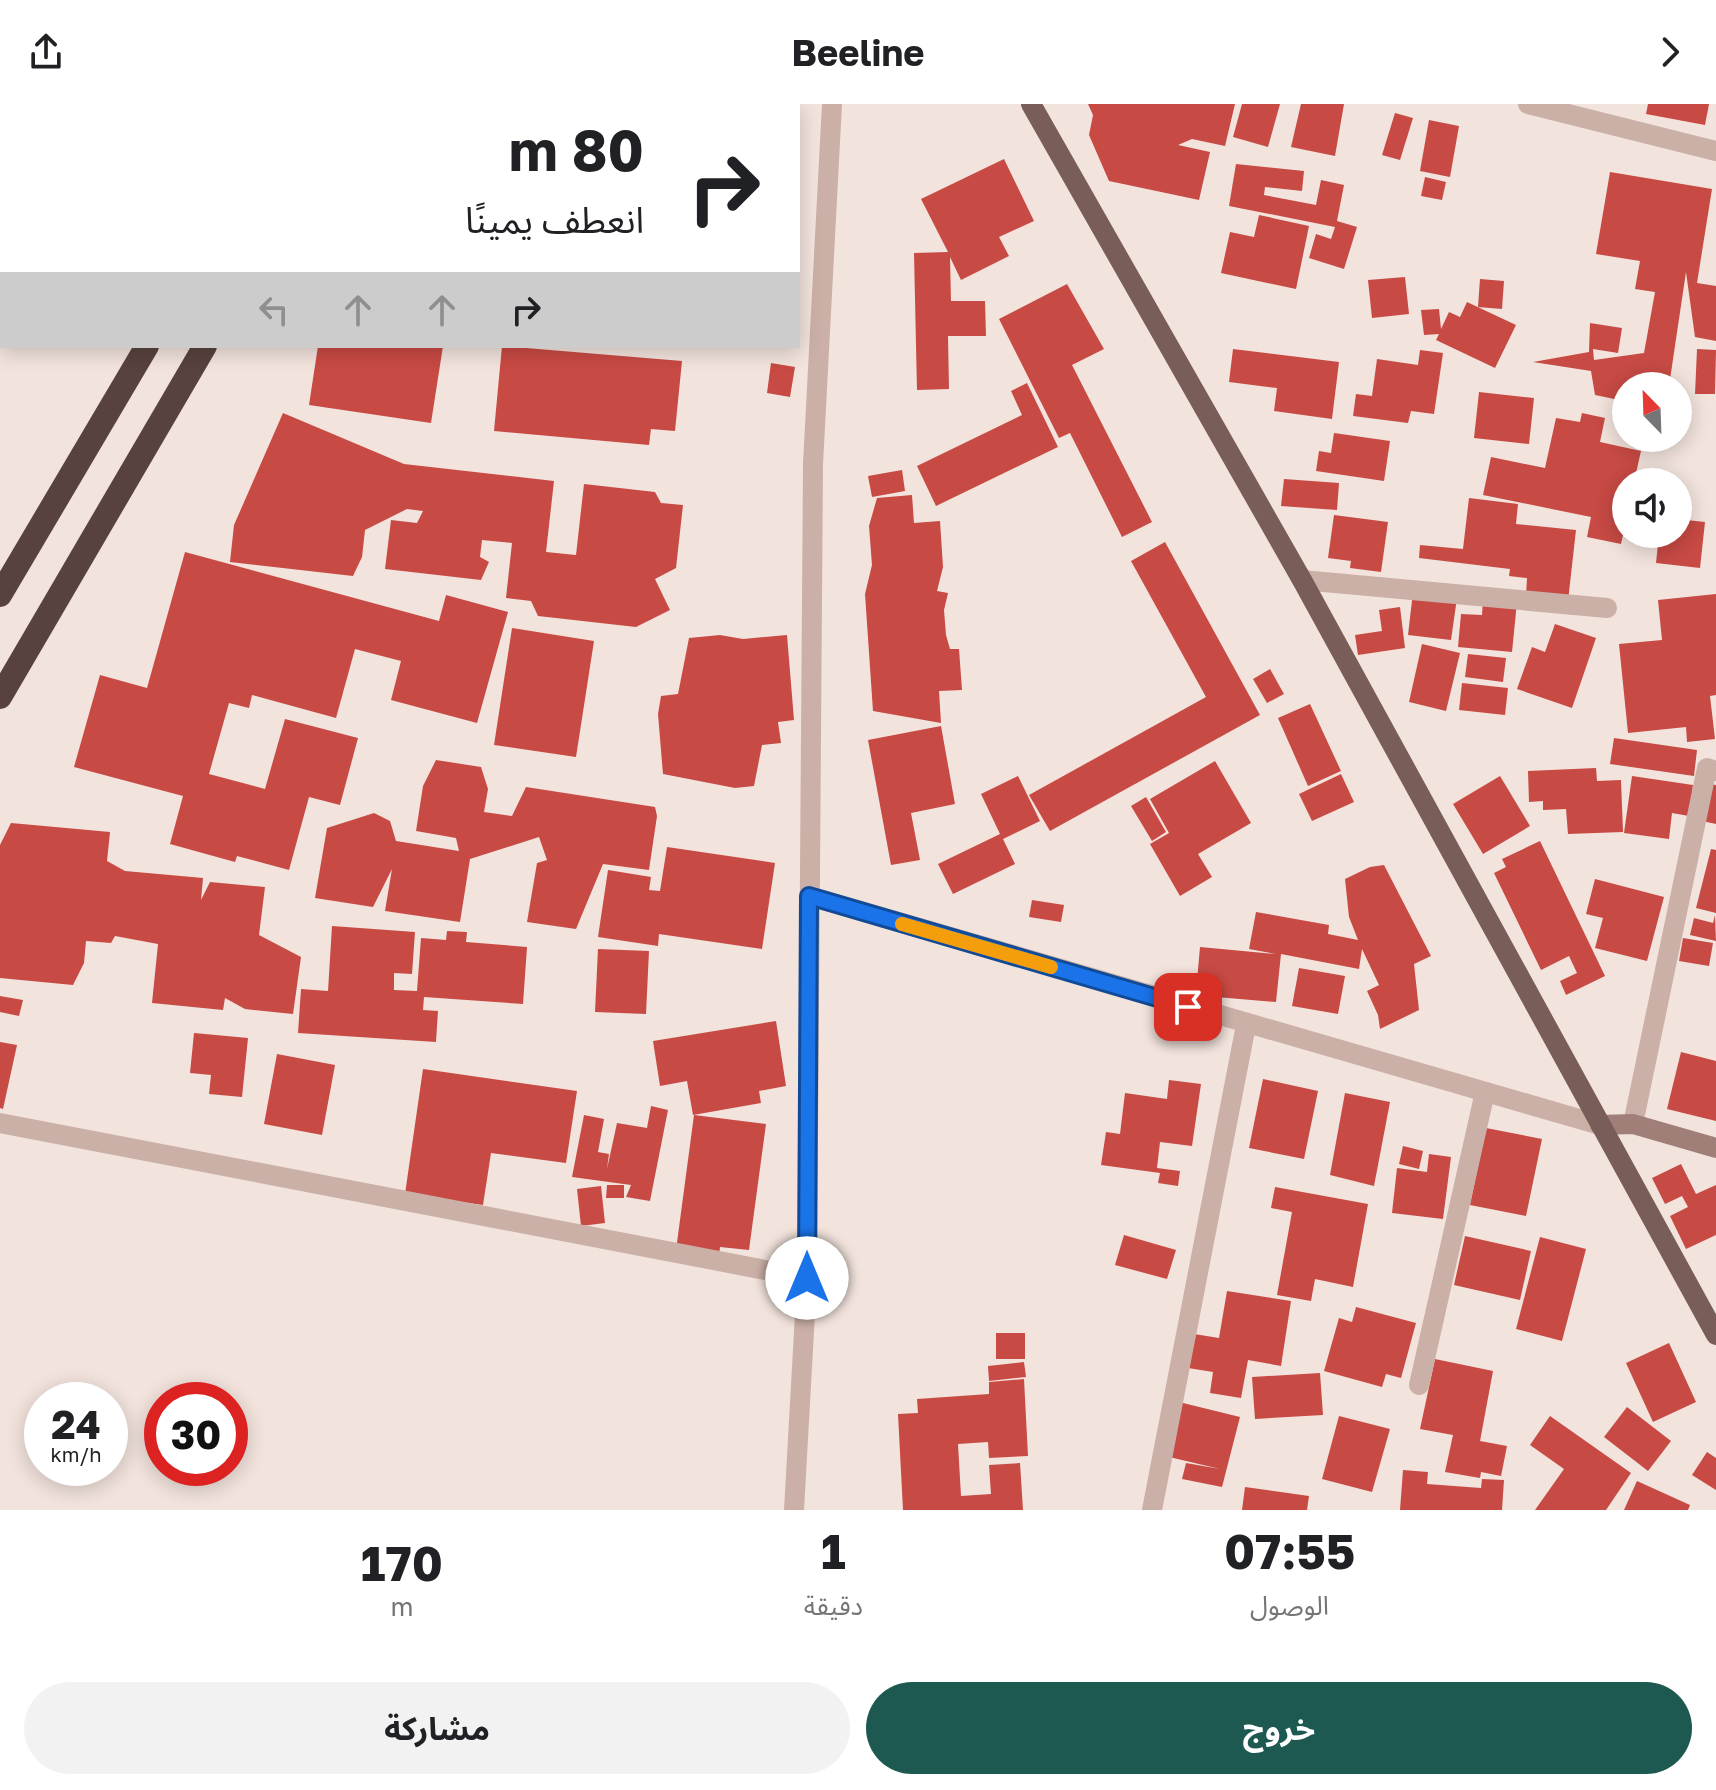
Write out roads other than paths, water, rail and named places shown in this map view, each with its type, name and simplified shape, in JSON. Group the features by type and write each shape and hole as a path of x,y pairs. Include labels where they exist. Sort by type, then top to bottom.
{"highway":[{"path":"0,595 146,348"},
{"path":"0,697 204,348"}],"main road":[{"path":"1031,104 1302,580 1716,1335"}],"street":[{"path":"794,1510 807,1278 813,464 832,104"},
{"path":"1528,104 1716,151"},
{"path":"1302,580 1607,608"},
{"path":"1633,1124 1707,768 1716,771"},
{"path":"809,896 1600,1125 1633,1124 1716,1148"},
{"path":"1152,1510 1246,1025"},
{"path":"1419,1385 1485,1092"},
{"path":"0,1123 807,1278"}]}
